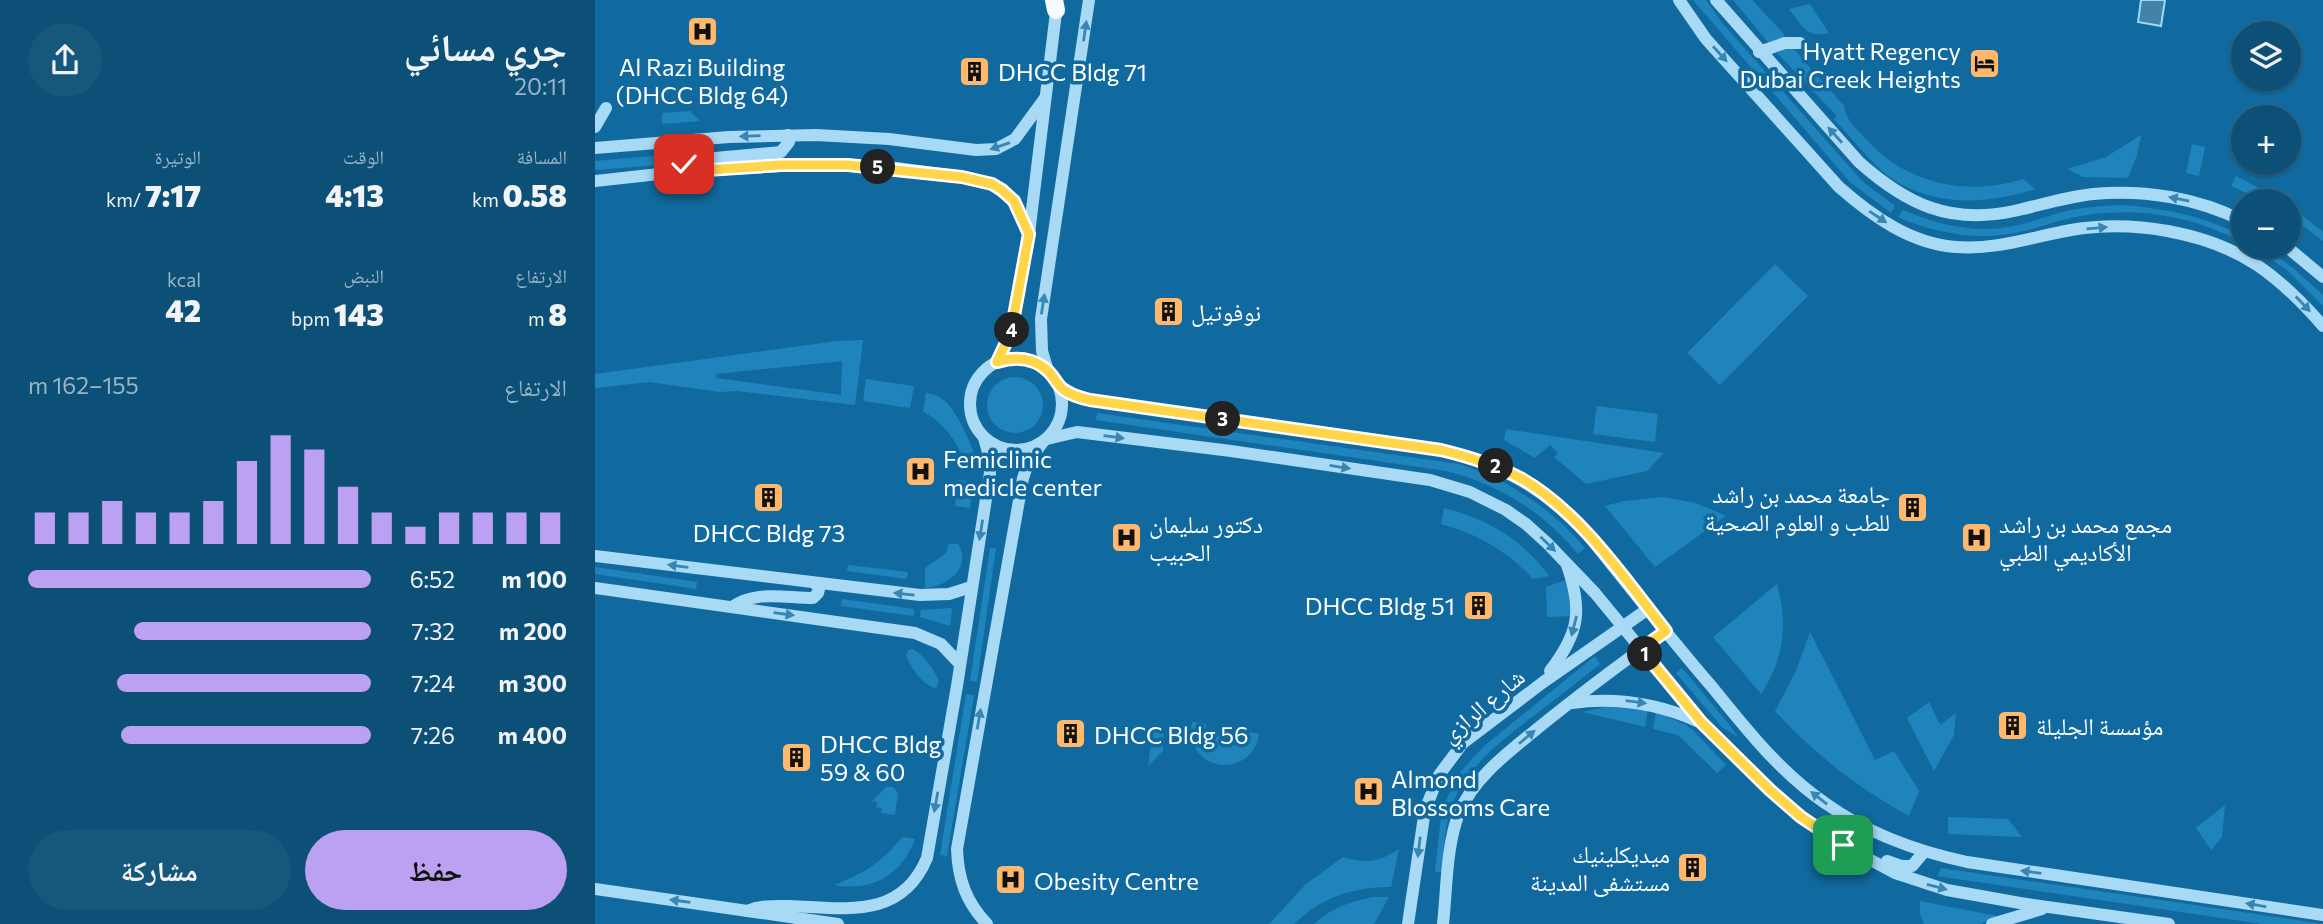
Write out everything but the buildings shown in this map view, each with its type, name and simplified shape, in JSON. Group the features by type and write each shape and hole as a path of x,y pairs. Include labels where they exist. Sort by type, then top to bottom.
{"street":[{"path":"1048,371 1042,351 1041,319 1090,0"},
{"path":"1679,0 1706,39 1839,187 1860,206 1896,228 1924,241 1954,247 1989,247 2029,241 2071,230 2109,227 2146,228 2182,234 2220,246 2255,264 2287,288 2323,326"},
{"path":"1716,0 1759,52 1859,162 1885,185 1912,201 1961,215 1986,215 2074,197 2132,193 2200,204 2231,216"},
{"path":"997,362 1011,332 1029,234 1056,3"},
{"path":"1759,52 1785,43 1800,43"},
{"path":"595,148 788,135 871,137 976,150 996,149 1016,139 1045,98"},
{"path":"595,127 606,108"},
{"path":"677,172 684,164 693,160 781,152 789,142 788,135"},
{"path":"595,181 677,172 828,164 896,168 992,184 1014,201 1029,234"},
{"path":"2301,259 2323,277"},
{"path":"987,924 975,911 963,888 957,849 1023,478 1029,461 1045,440 1056,427 1062,413 1058,385 1048,371 1037,363 1010,358 997,362 980,374 970,394 970,416 975,428 997,447 1013,451 1028,449 1045,440 1067,433 1086,433 1430,480 1470,492 1506,510 1526,524 1566,562 1623,626 1701,722 1784,803 1820,831 1895,873 1938,887 2169,924"},
{"path":"1058,385 1090,400 1441,450 1494,465 1530,484 1567,512 1736,716 1796,780 1823,802 1878,834 1924,852 2008,869 2323,915"},
{"path":"747,911 768,906 865,909 892,900 913,882 927,858 990,473 984,438"},
{"path":"595,556 920,595 949,594 971,587"},
{"path":"1542,682 1571,640 1577,620 1576,593 1566,562"},
{"path":"732,607 754,597 813,598 819,589 815,583"},
{"path":"595,588 915,633 941,644 960,664"},
{"name":"شارع الرازي","path":"1409,918 1425,810 1449,758 1463,743 1542,682 1648,609"},
{"path":"1445,921 1452,843 1460,812 1475,787 1496,763 1568,704 1666,631"},
{"path":"1568,704 1618,700 1652,704 1701,722"},
{"path":"1860,855 1907,867 1917,863 1924,852"},
{"path":"595,888 838,924"},
{"path":"1992,924 2050,907"},
{"path":"1399,924 1409,918"}],"shaded area":[{"path":"1693,0 1706,0 1723,24 1863,182 1895,206 1891,213 1850,182"},
{"path":"1733,0 1752,0 1785,35 1783,40 1768,42"},
{"path":"2141,0 2165,0 2161,26 2138,22"},
{"path":"1810,4 1829,33 1809,32 1789,9"},
{"path":"1792,47 1844,106 1854,126 1880,153 1898,166 1917,176 1958,186 1979,187 2023,179 2035,189 1996,198 1956,200 1936,197 1899,183 1870,159 1834,119 1837,116 1777,53"},
{"path":"690,111 700,121 662,124 662,113"},
{"path":"2141,135 2128,178 2083,177 2067,169 2106,157"},
{"path":"2192,144 2205,147 2199,176 2186,173"},
{"path":"678,154 680,158 659,165 595,170 595,161"},
{"path":"2236,176 2260,189 2238,189 2231,186"},
{"path":"2120,205 2168,211 2199,218 2228,229 2231,230 2231,237 2187,221 2147,213 2087,215 1992,236 1944,232 1898,217 1903,210 1957,227 1986,229 2021,224 2089,207"},
{"path":"2301,215 2323,232 2323,241 2301,224"},
{"path":"2270,259 2281,259 2293,268 2323,295 2323,306 2286,269"},
{"path":"1775,264 1808,296 1720,385 1687,353"},
{"path":"863,340 855,405 649,382 595,388 595,374 837,341","holes":["842,361 841,395 716,378 716,374"]},
{"path":"1009,377 1021,377 1031,381 1039,389 1043,405 1039,421 1031,429 1021,433 1009,433 999,429 991,421 987,411 987,399 991,389 999,381"},
{"path":"866,379 914,386 910,408 863,401"},
{"path":"926,393 939,397 950,407 970,442 977,467 964,466 960,451 950,434 923,412"},
{"path":"1597,406 1658,414 1655,442 1593,434"},
{"path":"1097,413 1459,464 1512,487 1528,497 1558,520 1585,548 1578,554 1550,525 1502,492 1446,471 1096,420"},
{"path":"1506,429 1664,453 1647,471 1586,484 1554,457 1558,453 1550,445 1535,458 1504,440"},
{"path":"958,480 974,482 970,508 955,506"},
{"path":"1663,497 1696,503 1726,516 1655,567 1605,506"},
{"path":"1444,508 1475,518 1503,532 1527,551 1549,576 1533,579 1513,560 1491,545 1441,524"},
{"path":"949,544 958,544 962,553 960,568 949,580 925,588 925,568 946,553"},
{"path":"990,548 996,548 977,682 970,681"},
{"path":"848,565 908,572 907,579 847,571"},
{"path":"595,567 697,582 696,589 595,574"},
{"path":"1566,580 1571,616 1547,617 1546,587"},
{"path":"1777,584 1782,613 1782,641 1775,668 1761,694 1713,637"},
{"path":"842,599 914,609 914,616 841,606"},
{"path":"952,608 950,626 920,617 921,610"},
{"path":"1810,632 1875,760 1894,751 1919,791 1909,816 1838,769 1805,742 1775,711 1795,673"},
{"path":"913,649 931,667 939,681 937,687 925,683 914,670 906,655"},
{"path":"1595,656 1600,664 1509,735 1484,757 1463,783 1449,814 1442,872 1435,872 1441,816 1461,771 1484,746"},
{"path":"1682,668 1738,737 1722,727 1676,673"},
{"path":"966,694 974,695 947,856 940,855"},
{"path":"1929,702 1940,725 1956,713 1954,735 1934,771 1907,718"},
{"path":"1608,706 1648,708 1645,727 1582,712"},
{"path":"1656,712 1693,730 1726,765 1717,773 1678,735 1653,729"},
{"path":"1192,722 1206,724 1205,733 1239,737 1240,730 1259,734 1253,749 1244,759 1232,764 1219,764 1207,760 1198,751 1192,739"},
{"path":"1154,723 1164,725 1163,751 1148,766"},
{"path":"886,787 893,787 898,793 895,815 881,813 882,808 876,807 877,802 872,801"},
{"path":"2225,805 2222,837 2211,850 2196,828"},
{"path":"1948,817 2008,819 2022,837 1948,834"},
{"path":"902,837 915,839 909,852 894,871 873,883 861,886 834,885 872,866"},
{"path":"1399,849 1391,887 1364,889 1339,895 1315,907 1294,924 1269,924 1305,885 1343,857 1358,861 1372,860 1386,857"},
{"path":"1941,868 2323,924 2262,924 1937,876"},
{"path":"1374,897 1389,897 1374,924 1314,924 1342,906"},
{"path":"1920,901 1997,916 1981,924 1924,924 1920,914"}],"place":[{"name":"Al Razi Building (DHCC Bldg 64)","path":"702,32"},
{"name":"Hyatt Regency Dubai Creek Heights","path":"1984,64"},
{"name":"DHCC Bldg 71","path":"975,71"},
{"name":"نوفوتيل","path":"1168,311"},
{"name":"Femiclinic medicle center","path":"920,472"},
{"name":"DHCC Bldg 73","path":"769,498"},
{"name":"جامعة محمد بن راشد للطب و العلوم الصحية","path":"1913,507"},
{"name":"دكتور سليمان الحبيب","path":"1126,537"},
{"name":"مجمع محمد بن راشد الأكاديمي الطبي","path":"1976,537"},
{"name":"DHCC Bldg 51","path":"1478,605"},
{"name":"مؤسسة الجليلة","path":"2013,725"},
{"name":"DHCC Bldg 56","path":"1071,734"},
{"name":"DHCC Bldg 59 & 60","path":"797,757"},
{"name":"Almond Blossoms Care","path":"1368,792"},
{"name":"ميديكلينيك مستشفى المدينة","path":"1693,867"},
{"name":"Obesity Centre","path":"1011,880"}],"route":[{"path":"684,164 677,172 828,164 896,168 992,184 1014,201 1029,234 1011,332 997,362 1010,358 1037,363 1048,371 1064,390 1090,400 1441,450 1494,465 1522,479 1567,512 1666,631 1641,649 1701,722 1784,803 1843,845"}]}
